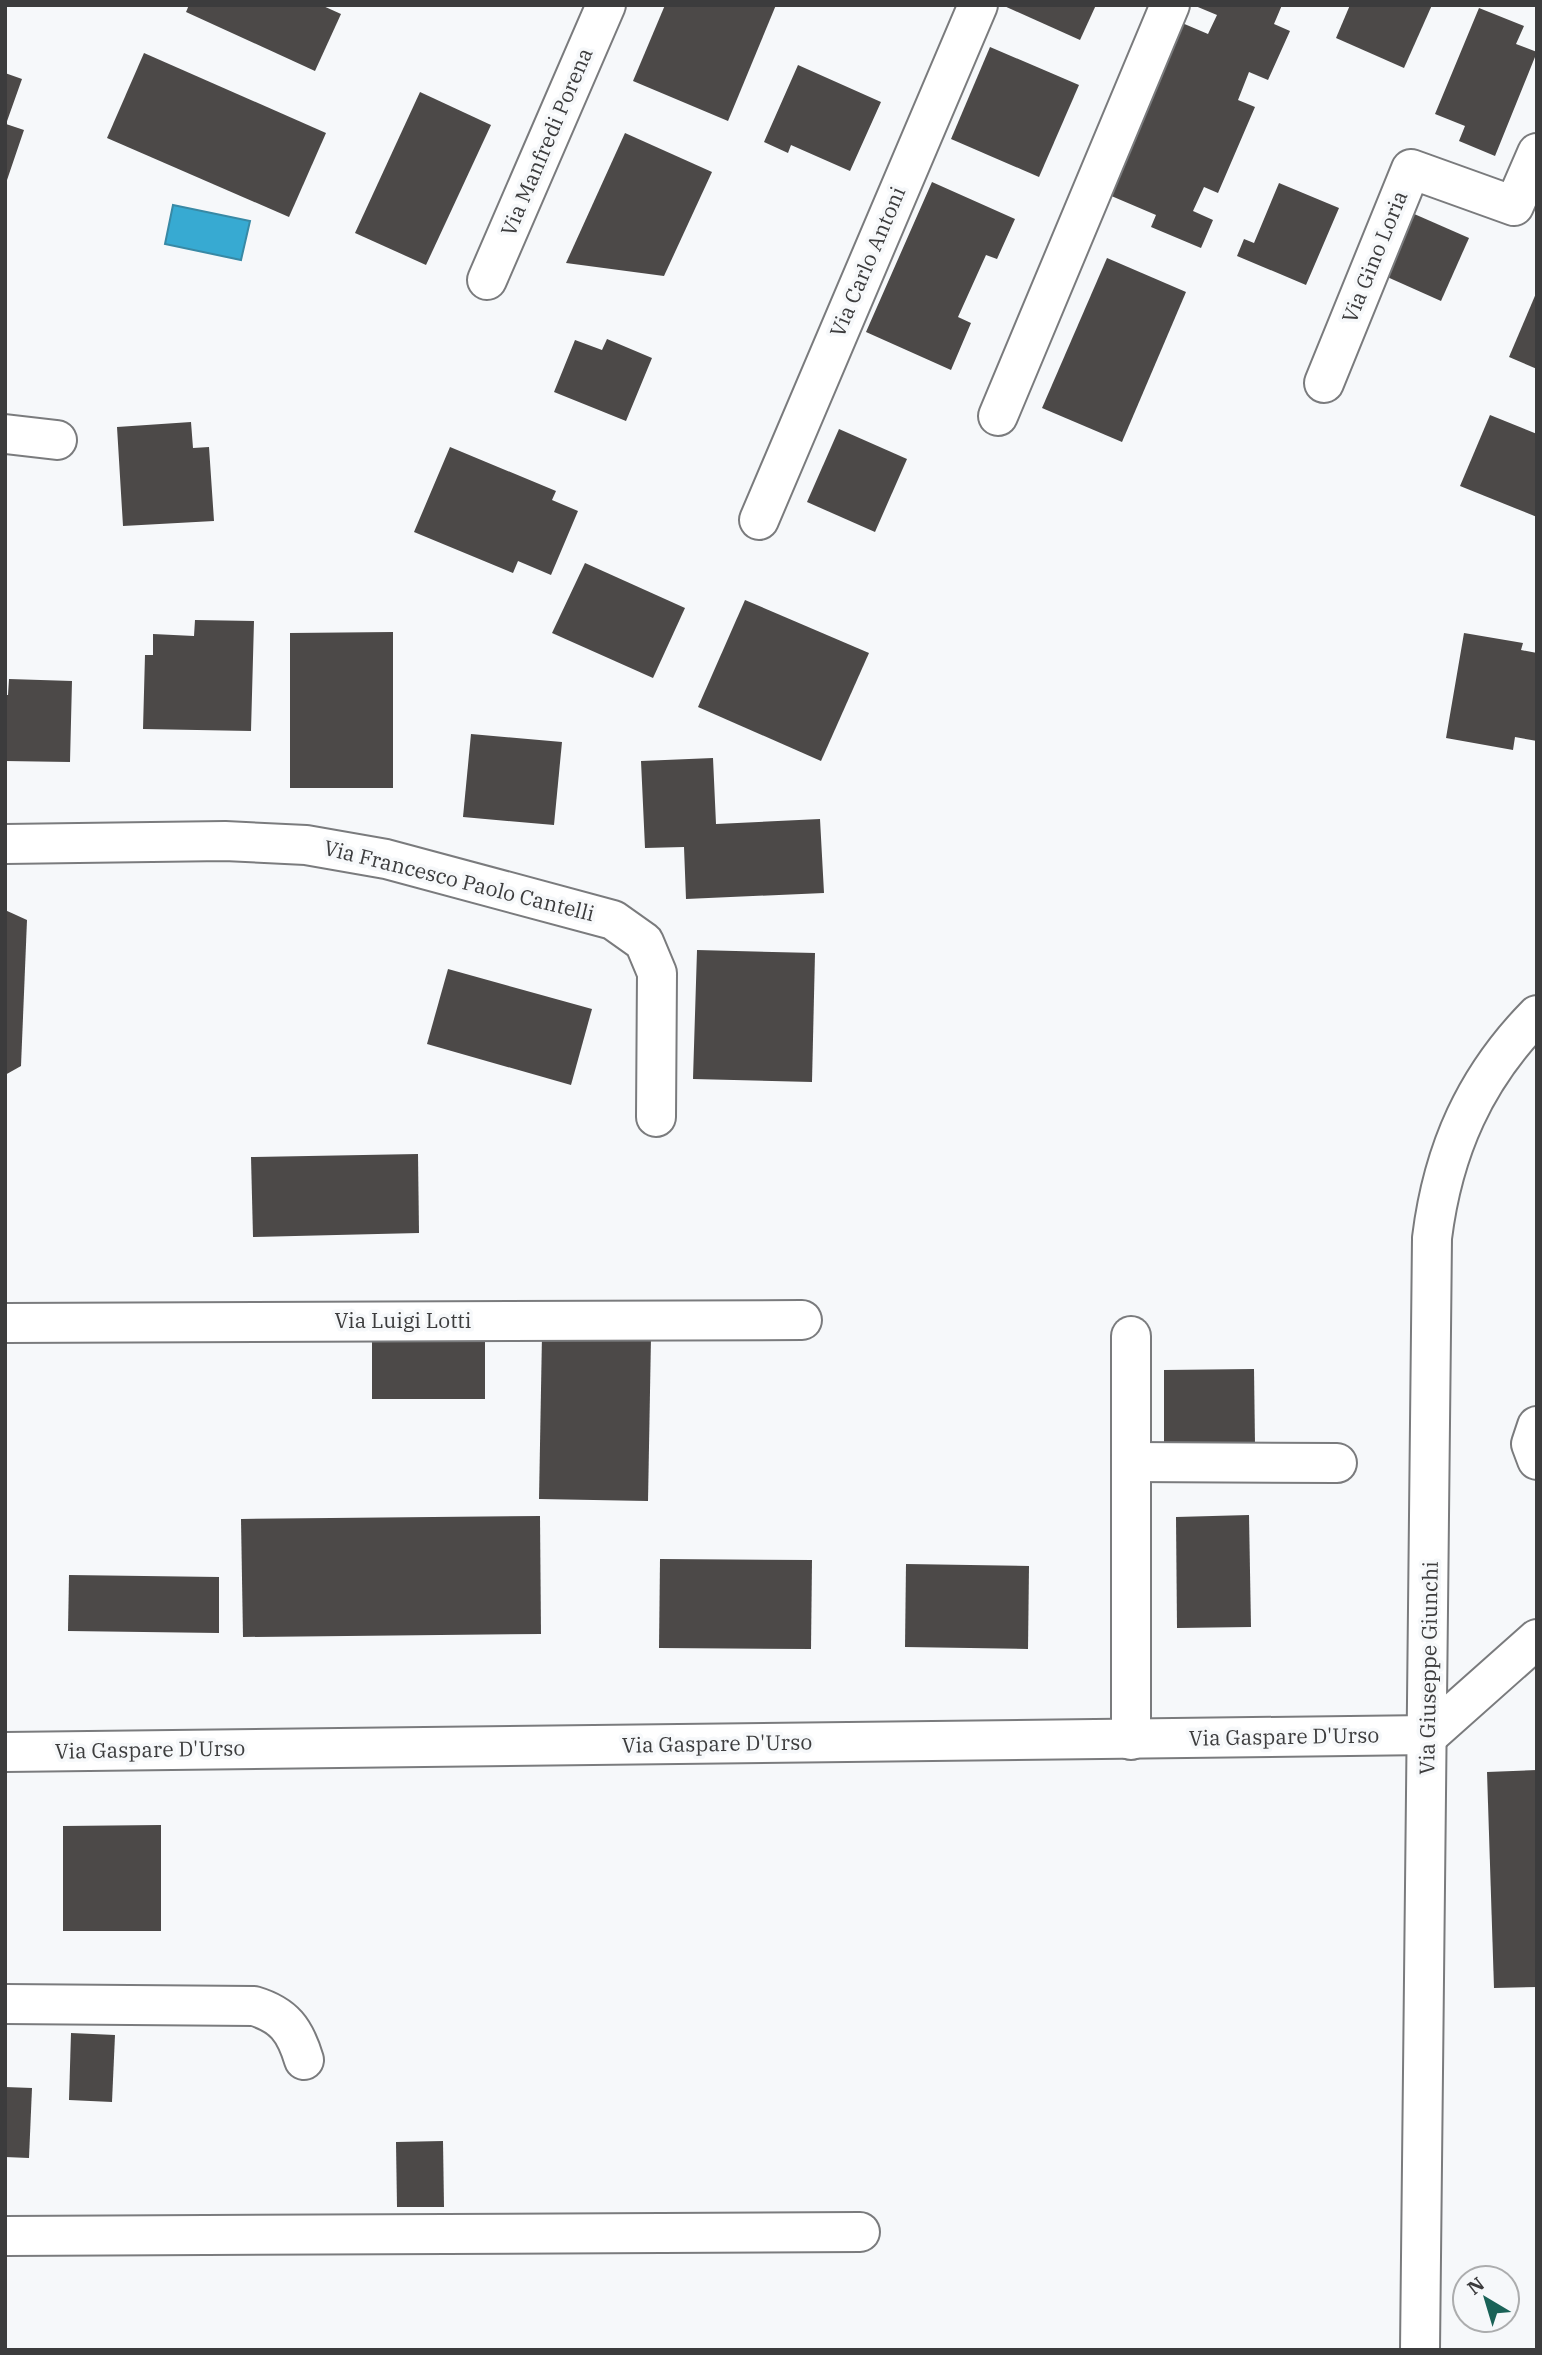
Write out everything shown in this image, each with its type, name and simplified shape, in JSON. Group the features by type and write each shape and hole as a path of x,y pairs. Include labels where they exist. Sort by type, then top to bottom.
{"street":[{"name":"Via Manfredi Porena","path":"487,280 606,5"},
{"name":"Via Carlo Antoni","path":"759,520 978,5"},
{"path":"998,416 1170,5"},
{"name":"Via Gino Loria","path":"1324,383 1411,169 1514,206 1537,153"},
{"path":"5,434 57,440"},
{"name":"Via Francesco Paolo Cantelli","path":"5,844 225,841 306,845 386,859 613,920 644,942 657,973 656,1117"},
{"name":"Via Giuseppe Giunchi","path":"1420,2350 1429,1735 1432,1252 1435,1214 1449,1154 1471,1101 1499,1057 1537,1015"},
{"name":"Via Luigi Lotti","path":"5,1323 802,1320"},
{"path":"1130,1336 1131,1740"},
{"path":"1537,1426 1531,1444 1537,1460"},
{"path":"1131,1462 1337,1463"},
{"path":"1429,1735 1537,1639"},
{"name":"Via Gaspare D'Urso","path":"5,1752 1429,1735"},
{"path":"5,2004 254,2006 278,2015 289,2024 304,2060"},
{"path":"5,2236 860,2232"}],"water":[{"path":"173,205 250,221 241,260 165,244"}],"building":[{"path":"189,5 321,5 341,14 315,71 186,12"},
{"path":"665,5 776,5 728,121 633,81"},
{"path":"1002,5 1096,5 1080,40"},
{"path":"1193,5 1282,5 1274,24 1290,31 1268,80 1249,72 1238,100 1255,107 1218,193 1204,187 1193,211 1213,220 1201,248 1151,227 1156,215 1102,192 1168,17 1208,34 1217,15"},
{"path":"1350,5 1432,5 1404,68 1336,38"},
{"path":"1479,8 1524,26 1516,44 1537,52 1495,156 1459,141 1465,126 1435,114"},
{"path":"990,47 1079,85 1039,177 951,139"},
{"path":"144,53 326,133 289,217 107,138"},
{"path":"798,65 881,102 850,171 791,145 788,153 764,142"},
{"path":"5,73 22,79 6,124 24,130 6,183"},
{"path":"420,92 491,125 426,265 355,233"},
{"path":"625,133 712,172 664,276 566,263"},
{"path":"932,182 1015,219 997,259 986,255 958,317 971,323 951,370 866,332"},
{"path":"1279,183 1339,208 1306,285 1237,256 1244,239 1254,243"},
{"path":"1412,213 1469,238 1441,301 1385,276"},
{"path":"1107,258 1186,292 1122,442 1042,408"},
{"path":"1537,291 1537,369 1509,357"},
{"path":"607,339 652,358 626,421 554,392 575,340 602,350"},
{"path":"1490,415 1537,434 1537,517 1460,486"},
{"path":"191,422 193,448 209,447 214,521 123,526 117,427"},
{"path":"839,429 907,459 875,532 807,502"},
{"path":"450,447 556,491 552,500 578,511 551,575 518,561 513,573 414,532"},
{"path":"585,563 685,608 653,678 552,633"},
{"path":"745,600 869,653 821,761 698,707"},
{"path":"195,620 254,621 251,731 143,729 145,655 153,655 153,634 194,636"},
{"path":"393,632 393,788 290,788 290,633"},
{"path":"1464,633 1523,643 1521,650 1537,653 1537,741 1515,737 1513,750 1446,738"},
{"path":"9,679 72,681 70,762 5,761 5,695 8,695"},
{"path":"471,734 562,742 554,825 463,817"},
{"path":"713,758 716,824 820,819 824,893 686,899 684,847 645,848 641,761"},
{"path":"5,910 27,920 21,1066 5,1075"},
{"path":"697,950 815,953 812,1082 693,1079"},
{"path":"448,969 592,1009 571,1085 427,1044"},
{"path":"418,1154 419,1233 253,1237 251,1157"},
{"path":"542,1335 651,1337 648,1501 539,1499"},
{"path":"372,1340 485,1340 485,1399 372,1399"},
{"path":"1254,1369 1255,1445 1164,1446 1164,1370"},
{"path":"1249,1515 1251,1627 1177,1628 1176,1517"},
{"path":"540,1516 541,1634 243,1637 241,1519"},
{"path":"660,1559 812,1560 811,1649 659,1648"},
{"path":"906,1564 1029,1566 1028,1649 905,1647"},
{"path":"69,1575 219,1577 219,1633 68,1631"},
{"path":"1537,1770 1537,1987 1494,1988 1487,1772"},
{"path":"161,1825 161,1931 63,1931 63,1826"},
{"path":"71,2033 115,2035 112,2102 69,2100"},
{"path":"5,2087 32,2088 29,2158 5,2157"},
{"path":"443,2141 444,2207 397,2207 396,2142"}]}
